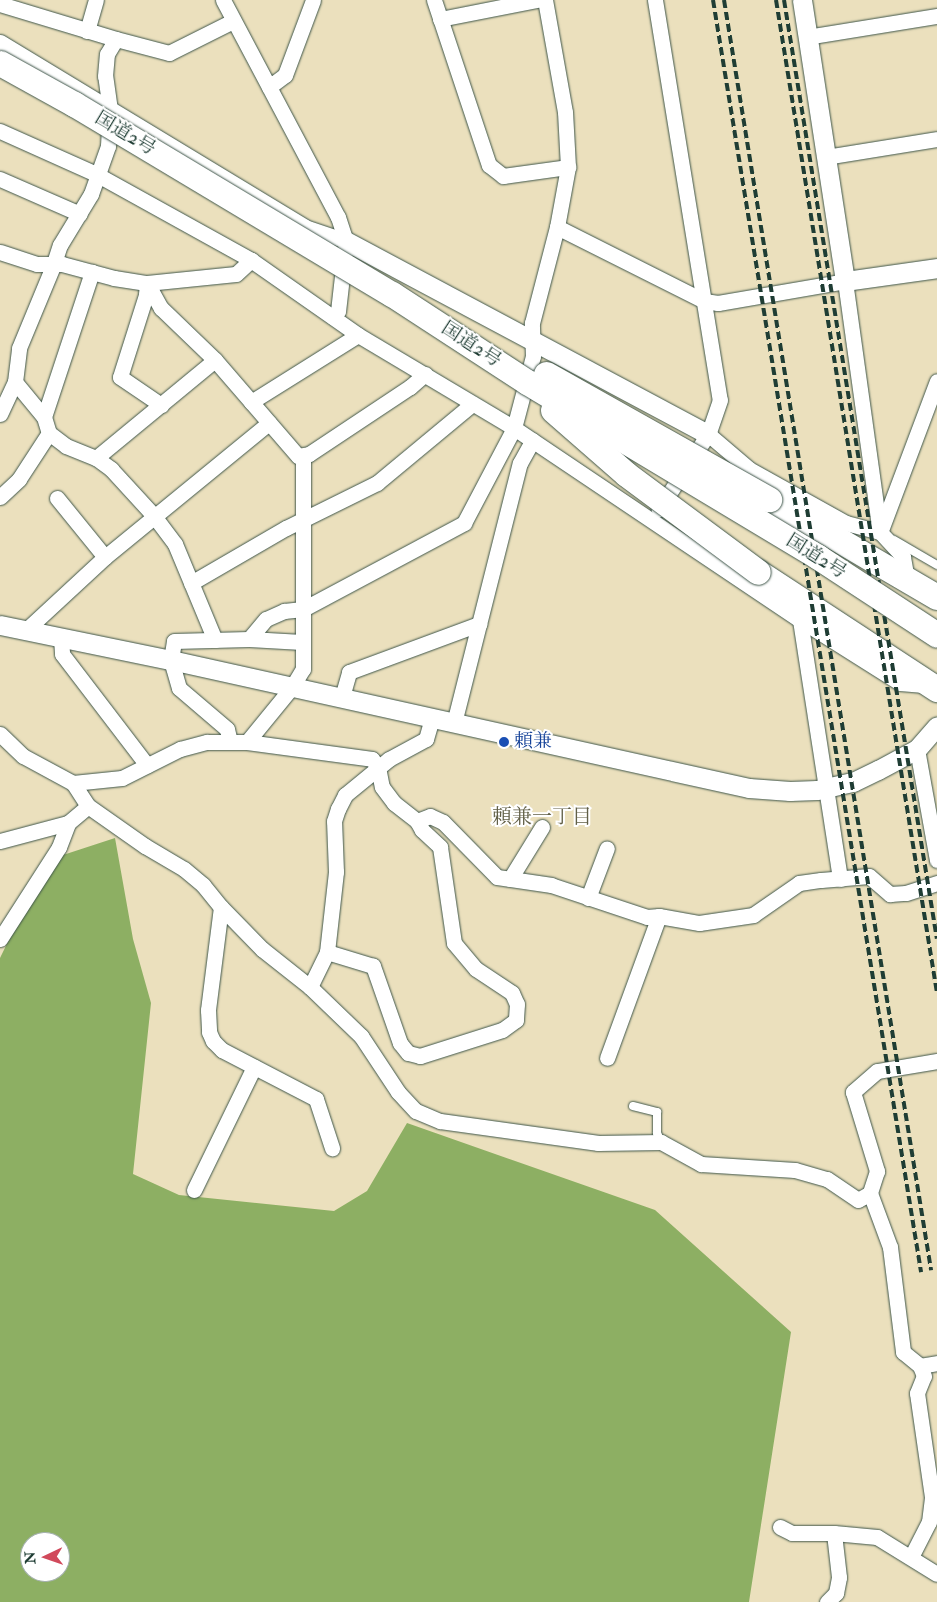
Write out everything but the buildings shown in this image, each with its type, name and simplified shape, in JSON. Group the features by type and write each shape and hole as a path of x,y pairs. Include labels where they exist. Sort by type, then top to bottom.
{"highway":[{"name":"国道2号","path":"0,63 74,104 392,294 528,382 818,558 937,635"},
{"path":"392,294 536,368 769,499 937,597"},
{"path":"528,382 554,411 626,474 758,572 935,687"}],"street":[{"path":"87,30 96,0"},
{"path":"223,0 338,217 346,242 338,311 333,317"},
{"path":"269,87 285,76 313,0"},
{"path":"434,0 489,165 503,176 568,167"},
{"path":"440,19 537,0"},
{"path":"249,640 266,619 284,611 303,609 464,523 514,428 533,356 532,323 557,227 568,167 565,112 545,0"},
{"path":"652,520 708,434 720,400 655,0"},
{"path":"802,0 845,282 880,532"},
{"path":"0,4 169,53 233,21"},
{"path":"807,37 937,16"},
{"path":"0,412 15,382 19,348 60,245 91,194 96,174 108,146 110,110 105,76 107,54 116,39"},
{"path":"0,42 305,227 346,242 533,339 708,434 749,469 846,524 880,532 903,557 907,579"},
{"path":"0,131 96,174 251,260 358,335 533,440 800,620 900,683 935,687"},
{"path":"826,157 937,139"},
{"path":"0,179 80,214"},
{"path":"557,227 704,301 718,303 937,268"},
{"path":"0,252 37,264 53,266 62,264 148,290 236,274 251,260"},
{"path":"44,417 92,272"},
{"path":"148,290 161,308 215,360 298,456 303,456 410,387 425,374"},
{"path":"148,290 120,377 161,405"},
{"path":"251,402 358,335"},
{"path":"96,458 215,360"},
{"path":"880,532 937,381"},
{"path":"15,382 44,417 49,433 66,446 96,458 110,469 154,516 175,544 215,640"},
{"path":"191,583 286,528 377,483 472,404"},
{"path":"25,631 105,557 269,423"},
{"path":"0,496 19,478 49,433"},
{"path":"454,723 520,463 533,440"},
{"path":"247,742 292,687 303,669 303,456"},
{"path":"57,498 105,557"},
{"path":"876,500 891,504"},
{"path":"800,620 840,878"},
{"path":"342,697 349,672 479,624"},
{"path":"0,625 342,697 749,788 790,792 826,788 853,782 917,749 937,726"},
{"path":"61,638 62,654 148,765"},
{"path":"230,742 227,729 179,688 171,660 174,641 249,640 302,642"},
{"path":"310,987 327,952 336,872 334,820 346,795 378,767 389,759 426,740 432,718"},
{"path":"0,734 23,756 73,783 88,806 145,846 184,869 203,885 221,907 262,949 310,987 361,1036 398,1092 416,1111 440,1121 580,1140 598,1142 661,1142 701,1164 758,1166 795,1170 827,1179 858,1200 870,1193"},
{"path":"73,783 122,778 180,749 207,742 247,742 372,760 378,767 382,787 394,803 417,821 422,830 440,847 454,943 476,969 512,993 517,1004 516,1020 502,1030 420,1056 408,1053 400,1043 374,966 327,952"},
{"path":"917,749 937,860"},
{"path":"0,841 68,823 88,806"},
{"path":"417,821 430,816 442,822 497,877 551,886 647,917 659,916 699,923 754,915 799,883 840,878 868,876 890,894 906,893 937,883"},
{"path":"0,939 59,847 68,823"},
{"path":"510,879 542,827"},
{"path":"588,898 607,848"},
{"path":"221,907 208,1010 210,1032 213,1041 222,1050 316,1099 332,1148"},
{"path":"607,1058 659,916"},
{"path":"911,1557 929,1522 932,1496 917,1393 924,1376 920,1366 903,1352 890,1247 870,1193 877,1171 853,1092 877,1071 937,1061"},
{"path":"194,1190 254,1067"},
{"path":"920,1366 937,1363"},
{"path":"780,1527 792,1534 834,1533 877,1537 937,1574"},
{"path":"827,1602 836,1593 840,1576 834,1533"}],"lane":[{"path":"880,532 937,565"},
{"path":"633,1106 656,1112 657,1133 661,1142"}],"green space":[{"path":"115,838 133,939 151,1003 133,1174 179,1195 334,1211 367,1191 407,1123 655,1210 791,1332 749,1602 0,1602 0,958 21,915 63,855"}],"railway":[{"path":"713,0 921,1272"},
{"path":"724,0 931,1270"},
{"path":"776,0 937,993"},
{"path":"784,0 937,939"}],"place":[{"name":"頼兼","path":"504,742"}],"district":[{"name":"頼兼一丁目","path":"542,816"}]}
